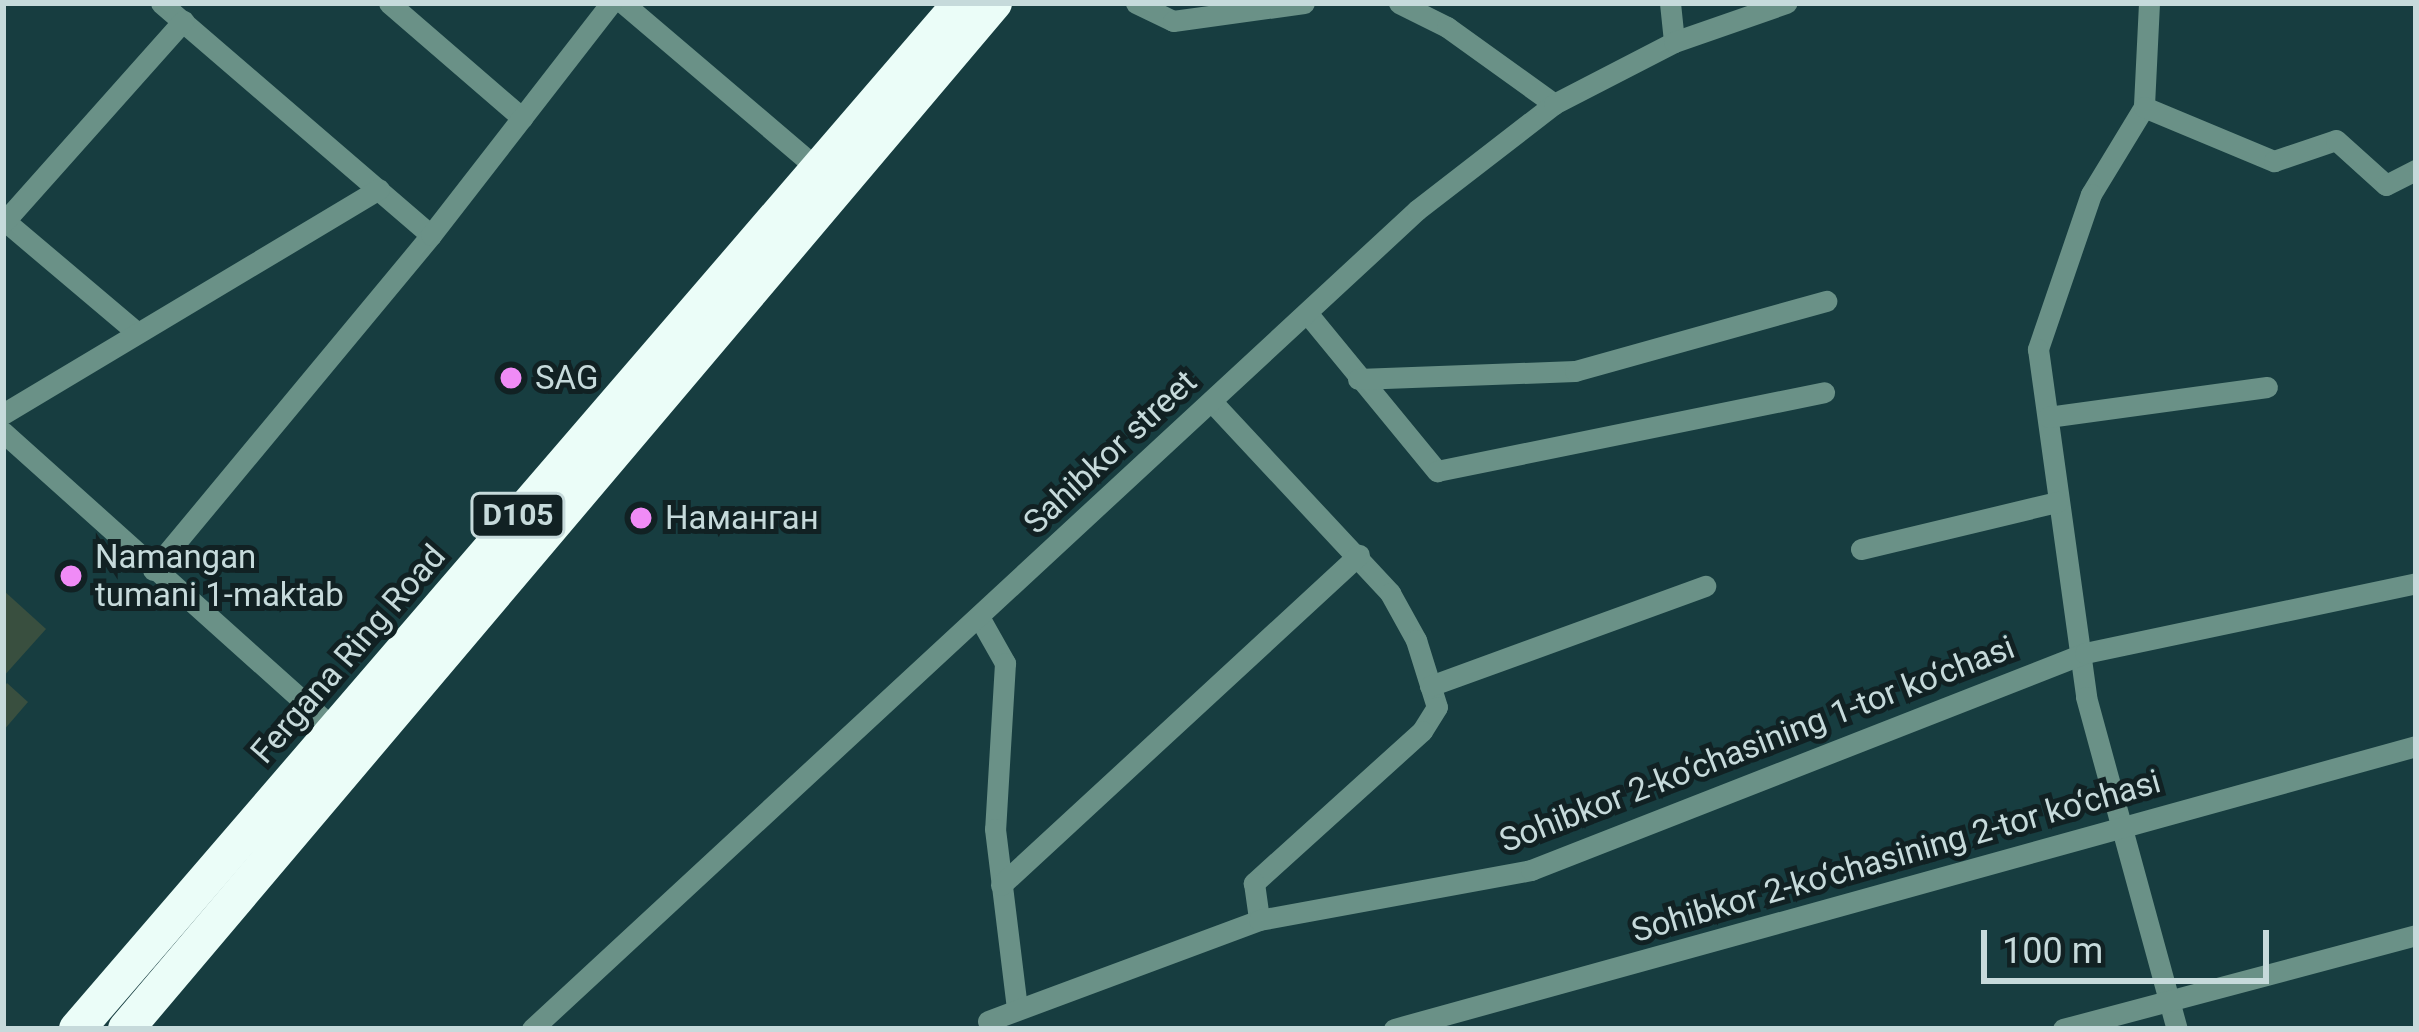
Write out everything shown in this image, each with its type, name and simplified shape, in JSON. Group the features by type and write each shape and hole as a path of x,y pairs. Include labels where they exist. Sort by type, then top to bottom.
{"highway":[{"name":"Fergana Ring Road","path":"76,1029 961,3"},
{"name":"D105","path":"126,1029 994,3"}],"street":[{"path":"161,3 431,235"},
{"path":"389,3 522,118"},
{"path":"153,570 431,235 611,3"},
{"path":"623,3 818,169"},
{"path":"1136,3 1173,21 1304,3"},
{"path":"1400,3 1447,27 1554,104"},
{"path":"1670,3 1674,42"},
{"name":"Sahibkor street","path":"532,1029 1417,210 1554,104 1674,42 1786,3"},
{"path":"2149,3 2144,106 2091,194 2049,298 2038,349 2057,502 2085,653 2086,698 2177,1029"},
{"path":"135,332 4,222 183,21"},
{"path":"2144,106 2274,161 2336,140 2379,182 2416,170"},
{"path":"3,414 379,189"},
{"path":"1358,379 1575,371 1826,301"},
{"path":"1307,314 1437,471 1824,392"},
{"path":"2048,417 2267,387"},
{"path":"1213,403 1359,555 1416,640 1430,686 1432,720 1254,883 1258,920"},
{"path":"3,432 334,730"},
{"path":"1862,549 2057,502"},
{"path":"1000,885 1359,555"},
{"name":"Sohibkor 2-ko‘chasining 1-tor ko‘chasi","path":"984,1026 1017,1009 1258,920 1531,870 2085,653 2416,583"},
{"path":"1430,686 1705,586"},
{"path":"980,617 1005,663 994,746 1000,885 1017,1009"},
{"name":"Sohibkor 2-ko‘chasining 2-tor ko‘chasi","path":"1394,1029 2416,746"},
{"path":"2063,1029 2416,935"}],"green space":[{"path":"3,590 46,629 3,677"},
{"path":"7,683 28,702 3,731 3,688"}],"place":[{"name":"SAG","path":"511,378"},
{"name":"Наманган","path":"641,518"},
{"name":"Namangan tumani 1-maktab","path":"71,576"}]}
